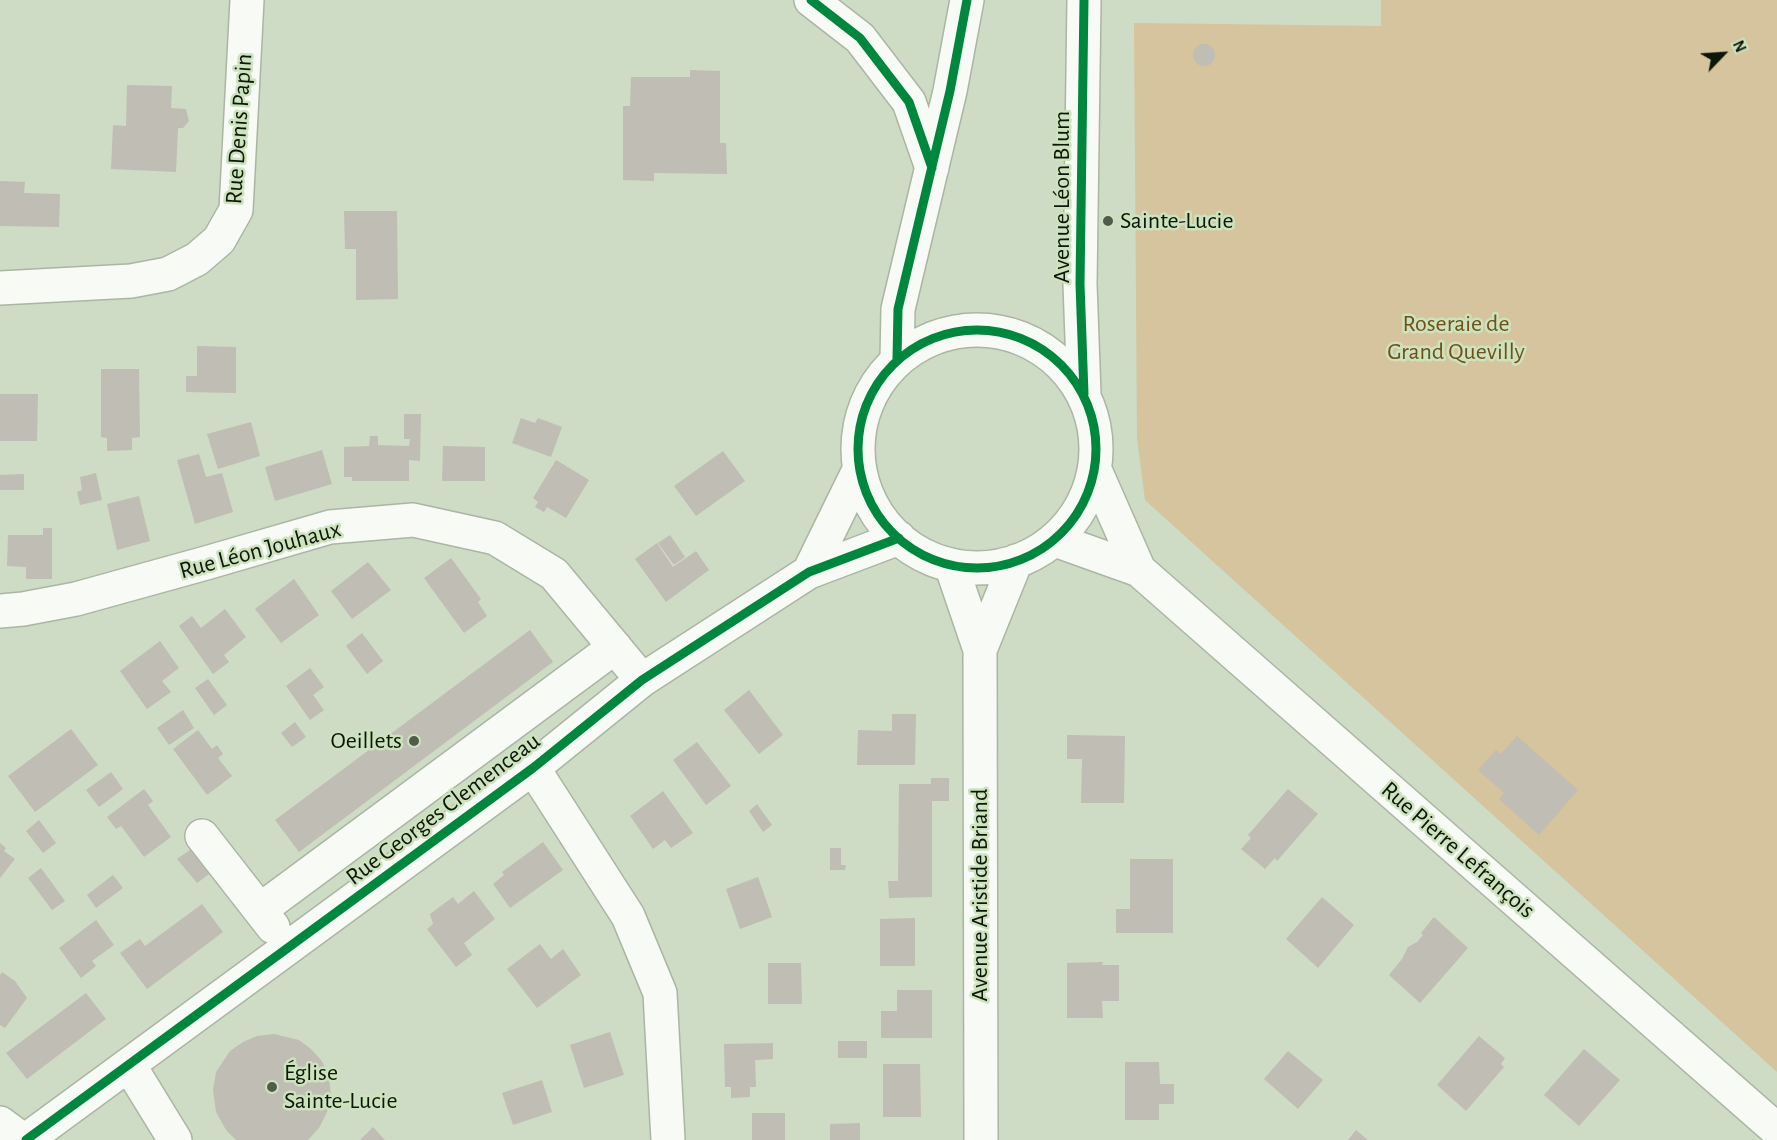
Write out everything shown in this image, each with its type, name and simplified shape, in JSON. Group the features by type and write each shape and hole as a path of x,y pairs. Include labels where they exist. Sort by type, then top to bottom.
{"street":[{"name":"Rue Denis Papin","path":"0,288 131,281 168,274 197,259 219,240 236,210 247,0"},
{"path":"811,0 860,38 909,102 932,168"},
{"path":"897,359 898,309 950,91 967,0"},
{"name":"Avenue Léon Blum","path":"1084,0 1080,284 1084,394"},
{"path":"963,329 999,331 1033,343 1062,364 1084,394 1096,431 1095,470 1090,489 1070,525 1055,540 1031,556 1004,566 975,569 942,564 912,549 886,527 868,499 858,470 857,439 864,409 877,382 897,359 928,339 963,329"},
{"path":"809,572 858,470"},
{"name":"Rue Pierre Lefrançois","path":"1095,470 1139,570"},
{"name":"Rue Léon Jouhaux","path":"0,611 76,599 330,527 413,520 495,538 554,574 642,680"},
{"name":"Rue Georges Clemenceau","path":"25,1140 534,768 642,680 809,572 899,538"},
{"name":"Rue Pierre Lefrançois","path":"1055,540 1139,570 1777,1130"},
{"name":"Avenue Aristide Briand","path":"980,650 1016,561"},
{"name":"Avenue Aristide Briand","path":"951,565 980,650 981,1140"},
{"path":"260,910 615,647"},
{"path":"534,768 628,916 660,993 660,1137"},
{"path":"202,836 289,947"},
{"path":"129,1065 175,1140"},
{"path":"0,1123 25,1140"}],"green space":[{"name":"Roseraie de Grand Quevilly","path":"1381,0 1777,0 1777,1072 1145,500 1137,438 1134,23 1381,26"}],"building":[{"path":"1204,44 1212,47 1215,55 1212,63 1204,66 1196,63 1193,55 1196,47"},
{"path":"690,70 720,71 720,143 726,143 727,174 654,173 654,181 623,180 623,106 630,106 631,77 690,77"},
{"path":"127,85 172,86 171,108 186,109 189,121 183,128 178,128 176,172 111,169 113,125 126,126"},
{"path":"0,181 25,182 24,193 60,194 59,227 0,226"},
{"path":"344,211 397,211 398,299 356,300 356,249 345,249"},
{"path":"197,346 236,347 236,393 186,392 186,376 197,376"},
{"path":"101,369 139,369 140,437 132,438 132,450 107,451 107,438 101,437"},
{"path":"0,394 38,394 37,441 0,441"},
{"path":"404,414 421,414 420,461 409,460 409,481 352,481 352,477 344,477 344,447 369,446 370,436 378,436 378,445 409,446 410,439 404,439"},
{"path":"521,418 535,423 538,418 562,427 551,457 512,443"},
{"path":"251,422 260,456 218,469 207,434"},
{"path":"443,446 485,447 485,481 442,481"},
{"path":"322,450 332,484 275,501 265,467"},
{"path":"723,451 745,481 696,516 674,486"},
{"path":"199,454 206,477 222,473 233,512 195,524 177,460"},
{"path":"556,460 589,480 566,518 547,507 544,512 535,507 538,502 533,498"},
{"path":"96,473 102,500 80,505 77,492 82,490 80,477"},
{"path":"24,474 24,490 0,490 0,475"},
{"path":"139,496 150,541 117,550 107,504"},
{"path":"43,528 52,528 52,579 26,579 26,567 7,566 8,535 43,535"},
{"path":"670,535 685,557 674,565 658,543"},
{"path":"657,543 673,567 696,551 709,570 666,602 635,559"},
{"path":"451,558 481,599 478,602 487,616 464,633 424,578"},
{"path":"368,562 391,590 352,619 331,591"},
{"path":"294,579 319,615 281,643 255,609"},
{"path":"225,609 246,637 224,655 229,662 213,674 179,626 192,616 201,628"},
{"name":"Oeillets","path":"530,630 553,662 299,852 275,820"},
{"path":"362,633 383,661 367,674 346,646"},
{"path":"160,641 179,668 162,681 171,692 147,709 120,671"},
{"path":"310,668 324,687 313,695 324,710 310,720 286,686"},
{"path":"208,679 227,705 214,715 195,688"},
{"path":"749,690 783,735 759,754 724,710"},
{"path":"183,710 194,728 169,745 157,728"},
{"path":"892,714 916,714 915,765 857,765 858,730 892,731"},
{"path":"295,722 306,737 292,747 281,733"},
{"path":"71,729 98,765 35,812 8,776"},
{"path":"198,730 212,749 217,745 223,754 218,758 232,776 207,795 173,749"},
{"path":"1067,735 1125,736 1124,803 1081,803 1082,759 1067,759"},
{"path":"1517,736 1578,790 1539,835 1499,799 1504,793 1478,770 1496,750 1501,754"},
{"path":"697,742 731,786 706,805 673,760"},
{"path":"111,772 123,789 99,807 86,790"},
{"path":"931,778 949,778 949,801 932,801 932,897 889,898 888,881 898,881 899,784 931,784"},
{"path":"144,789 153,801 148,805 171,837 144,857 121,826 116,829 107,817"},
{"path":"1288,789 1318,814 1277,861 1275,858 1265,869 1241,849 1251,838 1248,835"},
{"path":"663,791 693,833 671,848 665,840 653,849 630,816"},
{"path":"757,804 772,825 763,832 749,811"},
{"path":"39,820 56,843 43,853 26,831"},
{"path":"543,842 563,870 510,908 493,884 504,875 502,872"},
{"path":"0,843 6,848 4,851 15,859 0,878"},
{"path":"194,847 212,872 197,883 177,859"},
{"path":"830,848 841,848 841,865 846,865 845,870 830,870"},
{"path":"1130,859 1173,859 1173,933 1116,933 1116,909 1130,909"},
{"path":"41,868 65,901 52,910 28,878"},
{"path":"113,875 123,888 96,908 87,895"},
{"path":"758,877 772,917 740,929 726,889"},
{"path":"474,891 495,919 464,943 472,955 456,967 427,929 433,924 430,914 453,897 458,904"},
{"path":"1322,897 1354,925 1318,968 1286,939"},
{"path":"202,904 223,932 147,989 120,953 140,939 145,946"},
{"path":"1434,917 1468,948 1420,1003 1389,975 1408,947 1423,935 1421,933"},
{"path":"915,918 915,966 880,966 880,919"},
{"path":"96,920 114,945 92,961 96,966 81,978 59,948"},
{"path":"540,944 551,959 563,949 581,975 537,1008 507,969"},
{"path":"1103,962 1102,965 1119,965 1119,1001 1102,1001 1103,1018 1067,1018 1067,963"},
{"path":"768,963 801,963 802,1004 768,1004"},
{"path":"2,972 15,981 27,998 5,1028 0,1025 0,975"},
{"path":"897,990 932,990 932,1038 881,1038 881,1011 897,1011"},
{"path":"86,993 106,1019 27,1079 6,1053"},
{"path":"610,1032 624,1075 584,1088 570,1045"},
{"name":"Église Sainte-Lucie","path":"274,1034 299,1040 321,1060 330,1085 331,1096 327,1112 319,1128 308,1140 236,1140 226,1130 216,1112 213,1090 216,1072 230,1051 243,1042 257,1036"},
{"path":"1479,1036 1505,1058 1501,1064 1504,1067 1466,1111 1437,1085"},
{"path":"838,1041 867,1041 867,1058 838,1058"},
{"path":"773,1043 773,1059 755,1060 756,1087 750,1087 750,1097 731,1098 731,1087 725,1087 724,1044"},
{"path":"1584,1049 1620,1080 1579,1126 1544,1095"},
{"path":"1288,1051 1323,1080 1298,1109 1264,1079"},
{"path":"1125,1062 1159,1062 1160,1084 1174,1084 1174,1104 1159,1104 1159,1120 1125,1120"},
{"path":"883,1064 920,1064 921,1117 883,1117"},
{"path":"542,1080 552,1112 513,1125 502,1093"},
{"path":"752,1113 785,1113 785,1140 752,1140"},
{"path":"860,1123 860,1140 830,1140 830,1124"},
{"path":"373,1127 385,1140 360,1140"},
{"path":"1356,1130 1368,1140 1348,1140"}],"cycle path":[{"path":"811,0 860,38 909,102 932,168"},
{"path":"897,359 898,309 950,91 967,0"},
{"path":"1084,0 1080,284 1084,394"},
{"path":"965,330 989,330 1012,335 1033,344 1053,357 1069,373 1082,393 1091,414 1096,449 1094,472 1087,495 1069,525 1053,541 1033,554 1012,563 989,568 965,568 942,563 921,554 901,541 885,525 872,505 863,484 858,461 858,437 863,414 872,393 885,373 901,357 921,344 942,335 965,330"},
{"path":"26,1140 533,768 642,680 809,572 899,538"}],"place":[{"name":"Sainte-Lucie","path":"1108,221"},
{"name":"Oeillets","path":"414,741"},
{"name":"Église Sainte-Lucie","path":"272,1087"}]}
